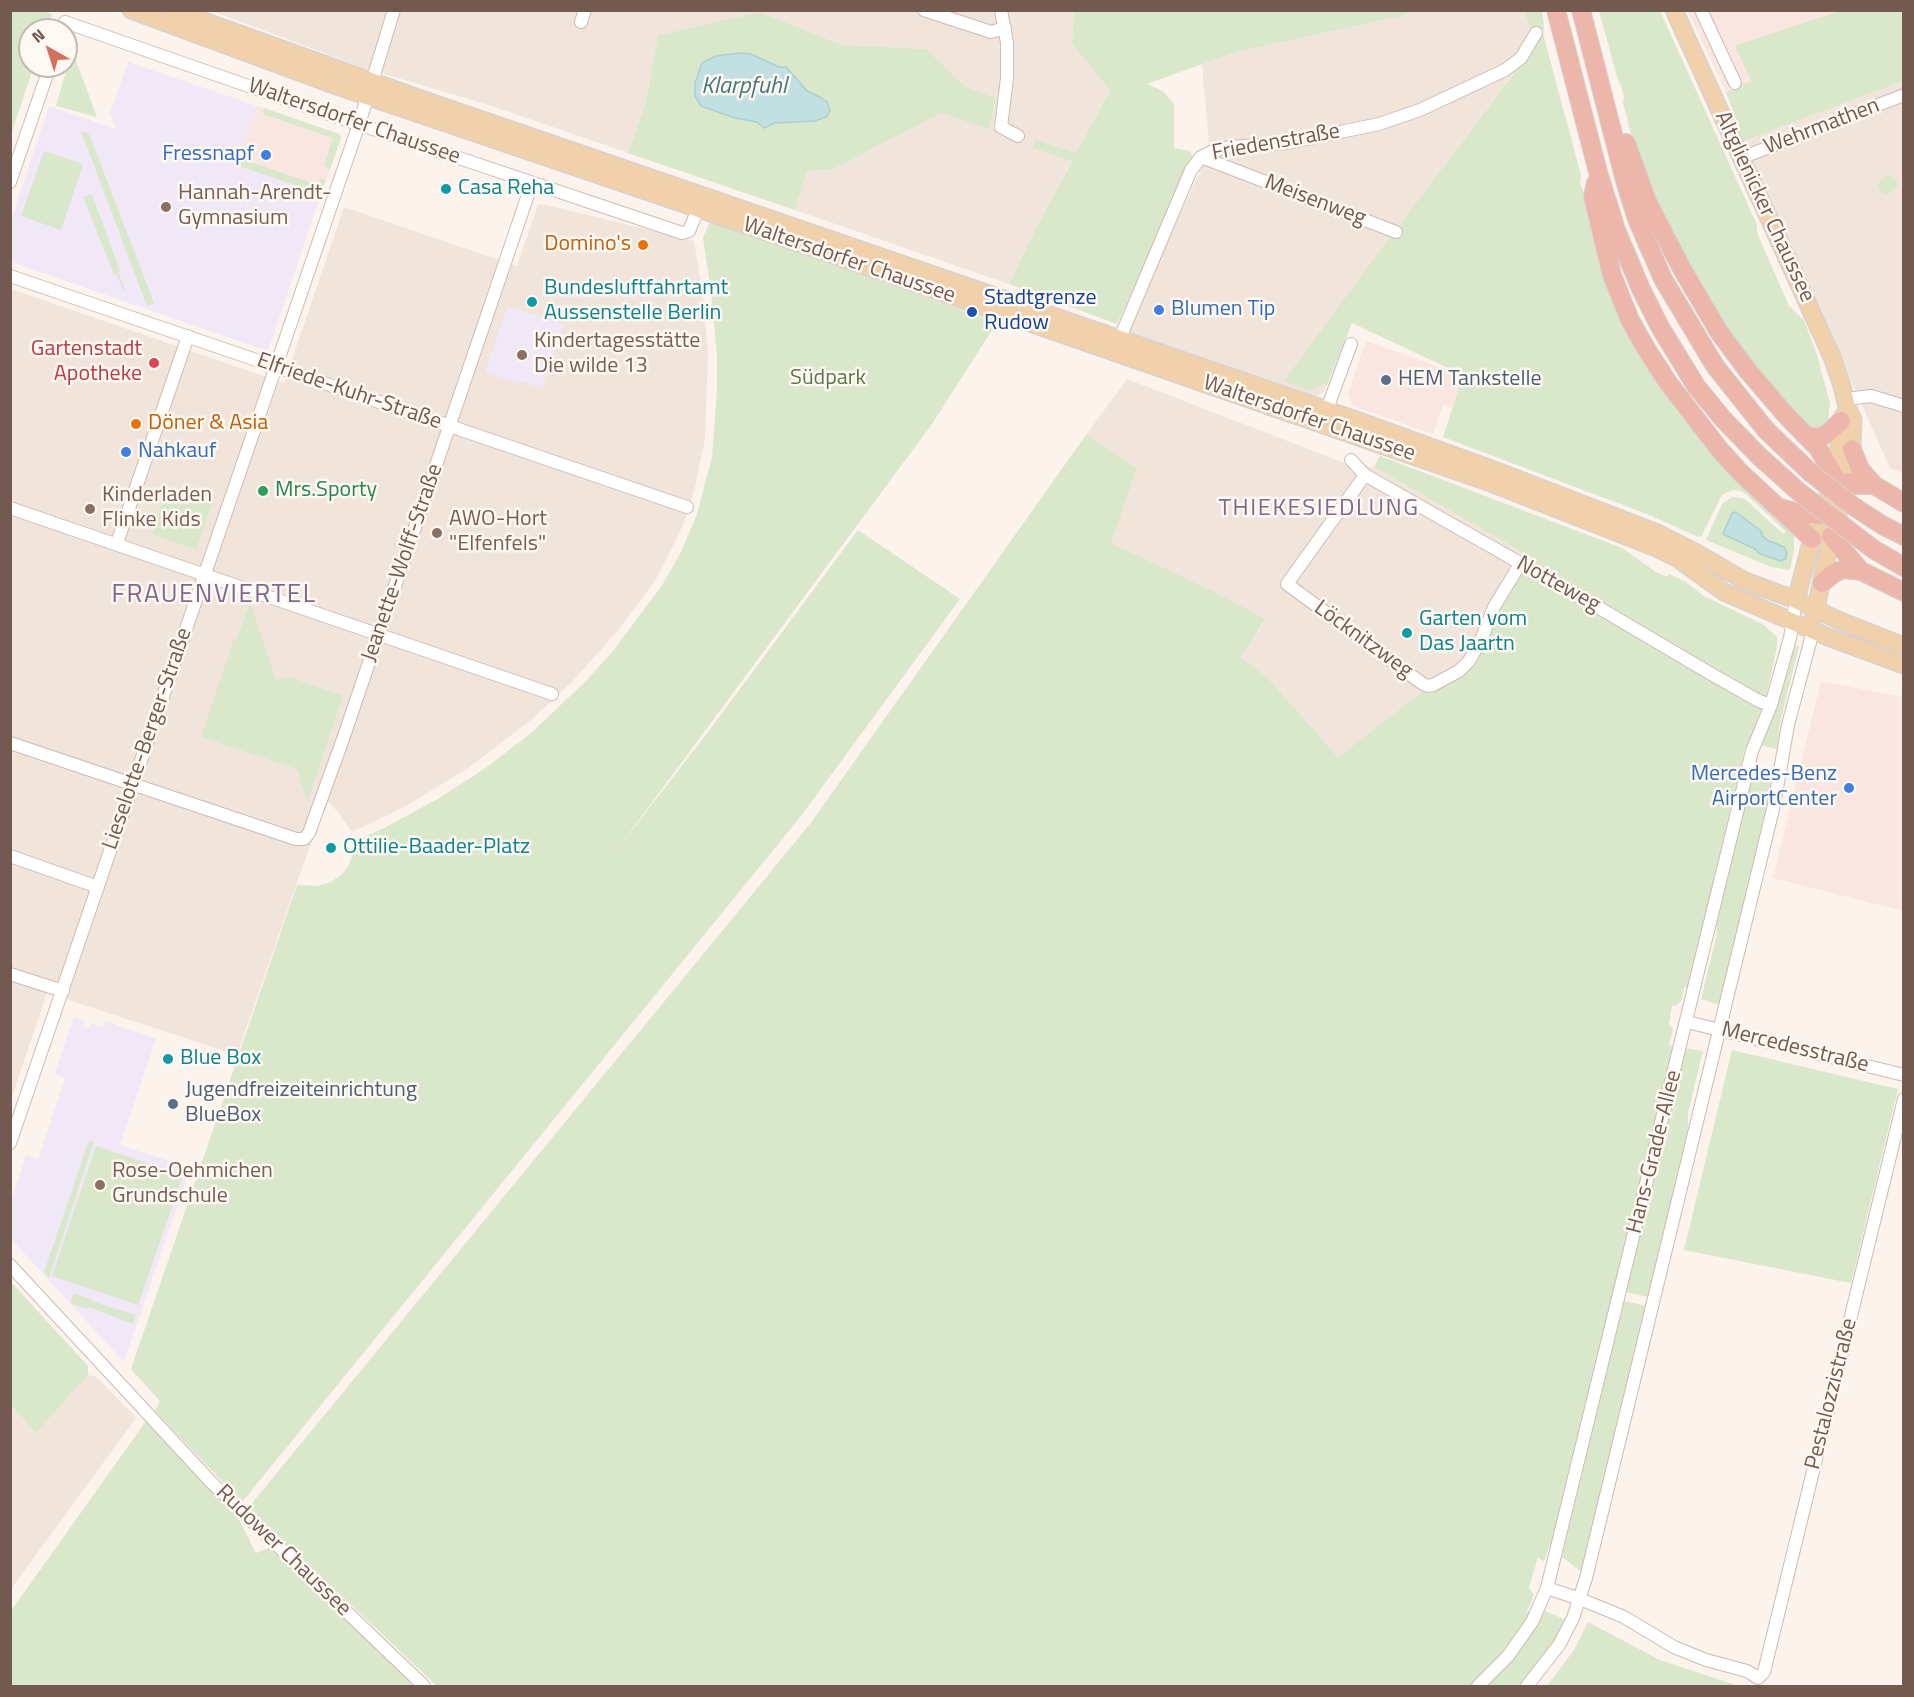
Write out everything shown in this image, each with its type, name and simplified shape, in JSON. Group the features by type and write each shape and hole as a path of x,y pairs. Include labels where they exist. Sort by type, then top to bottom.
{"highway":[{"path":"1556,10 1598,172 1616,230 1660,327 1696,386 1759,456 1799,492 1863,542 1904,567"},
{"path":"1581,10 1637,219 1663,279 1715,366 1766,430 1811,473 1853,506 1904,536"},
{"path":"1604,98 1615,114 1647,201 1682,269 1719,332 1748,371 1818,448 1840,490 1857,485 1874,485"},
{"path":"1598,172 1593,196 1612,275 1630,320 1647,350 1667,381 1720,450 1812,539"},
{"path":"1806,436 1820,438 1828,433 1845,409"},
{"path":"1852,449 1860,469 1874,485 1904,503"},
{"path":"1777,506 1788,512 1820,515"},
{"path":"1832,536 1861,571"},
{"path":"1822,584 1834,573 1844,569 1861,571 1904,592"}],"main road":[{"name":"Waltersdorfer Chaussee","path":"131,10 370,89 1324,417 1483,466 1655,532 1745,581 1904,646"},
{"name":"Waltersdorfer Chaussee","path":"173,10 370,89"},
{"name":"Altglienicker Chaussee","path":"1674,10 1832,357 1845,409 1839,457 1840,490 1820,515 1796,600"},
{"name":"Altglienicker Chaussee","path":"1813,631 1840,490 1852,449 1853,420 1845,409"},
{"name":"Waltersdorfer Chaussee","path":"1324,417 1656,548 1677,558 1724,592 1813,631 1904,665"},
{"path":"1832,536 1820,515 1840,490"}],"street":[{"name":"Lieselotte-Berger-Straße","path":"10,1143 359,124 393,10"},
{"path":"924,10 991,32 1005,28"},
{"path":"1001,10 1007,43 1007,78 1001,127 1018,136"},
{"path":"1701,10 1735,82"},
{"name":"Waltersdorfer Chaussee","path":"78,25 359,124 682,233 689,231 701,202"},
{"name":"Friedenstraße","path":"1117,346 1191,170 1201,157 1229,147 1287,143 1379,124 1420,110 1505,70 1521,58 1536,33"},
{"path":"10,182 46,78"},
{"name":"Wehrmathen","path":"1741,158 1904,95"},
{"name":"Meisenweg","path":"1201,157 1396,232"},
{"name":"Jeanette-Wolff-Straße","path":"133,783 287,836 304,839 309,832 343,739 532,183"},
{"name":"Elfriede-Kuhr-Straße","path":"10,276 687,507"},
{"path":"117,543 188,336"},
{"path":"1324,417 1351,344"},
{"path":"1845,409 1871,396 1904,406"},
{"name":"Notteweg","path":"1351,460 1365,475 1713,675 1759,701 1771,705"},
{"name":"Löcknitzweg","path":"1365,475 1287,584 1423,684 1428,686 1458,671 1469,661 1482,638 1494,607 1520,564"},
{"path":"10,508 552,694"},
{"name":"Hans-Grade-Allee","path":"1478,1686 1508,1656 1532,1622 1547,1588 1752,751 1771,705 1794,622 1796,600"},
{"name":"Hans-Grade-Allee","path":"1527,1686 1559,1645 1580,1599 1774,805 1788,725 1813,631"},
{"path":"10,743 133,783"},
{"path":"10,856 98,887"},
{"path":"10,974 63,991"},
{"name":"Mercedesstraße","path":"1687,1022 1904,1074"},
{"name":"Pestalozzistraße","path":"1759,1682 1764,1672 1904,1099"},
{"name":"Rudower Chaussee","path":"10,1264 186,1456 240,1511 424,1686"},
{"path":"1547,1588 1624,1617 1674,1647 1706,1660 1746,1671 1759,1682"}],"shaded area":[{"path":"212,11 1074,11 1072,44 1110,89 1076,153 1035,141 1033,148 1072,160 1009,284 795,210 807,171 834,169 941,113 989,128 996,98 965,87 926,49 842,45 760,12 658,35 646,102 628,153 492,106 364,68"},
{"path":"1414,11 1524,11 1536,43 1400,224 1402,226 1394,239 1391,237 1351,323 1324,392 1310,398 1125,334 1202,167 1209,143 1202,64 1236,52 1402,16"},
{"path":"1688,11 1840,11 1736,46 1751,81 1726,92"},
{"name":"Hannah-Arendt- Gymnasium","path":"128,62 257,106 237,165 321,194 269,348 265,350 11,262 11,220 49,106 116,129 110,113"},
{"path":"1903,81 1903,473 1890,468 1744,141"},
{"path":"257,106 339,134 341,138 321,194 236,165"},
{"path":"542,204 694,241 703,296 708,354 705,439 694,492 684,523 654,582 619,629 573,681 531,720 468,768 406,806 352,832 327,801 237,1055 47,993 11,1100 11,289 284,383 344,207 517,266 538,205"},
{"name":"Kindertagesstätte Die wilde 13","path":"508,306 564,325 542,388 520,381 519,384 485,372"},
{"path":"1366,341 1463,375 1452,408 1443,405 1433,434 1353,406 1348,394"},
{"path":"1127,379 1352,466 1374,467 1531,557 1465,670 1422,692 1338,757 1266,676 1241,658 1265,620 1211,590 1110,543 1137,468 1086,435"},
{"name":"Mercedes-Benz AirportCenter","path":"1821,681 1903,697 1903,911 1773,878"},
{"name":"Rose-Oehmichen Grundschule","path":"74,1017 85,1021 83,1027 89,1028 91,1023 103,1027 105,1021 156,1039 120,1145 190,1168 124,1362 11,1239 11,1202 26,1155 38,1159 65,1078 55,1073"},
{"path":"88,1375 97,1377 136,1418 11,1589 11,1405 36,1433"}],"green space":[{"path":"10,11 42,11 52,14 50,18 18,18 18,78 30,78 11,134"},
{"path":"1074,11 1414,11 1402,16 1236,52 1147,84 1163,91 1174,104 1174,148 1189,151 1192,161 1117,324 1009,284 1072,161 1033,148 1035,140 1076,153 1110,90 1072,44"},
{"path":"1524,11 1542,11 1543,34 1581,175 1580,183 1620,317 1665,394 1728,468 1727,473 1794,535 1790,570 1771,567 1706,540 1722,504 1732,497 1746,500 1783,534 1786,532 1741,491 1732,490 1722,495 1701,537 1699,536 1702,530 1698,537 1652,516 1443,437 1463,375 1352,323 1327,385 1322,383 1321,386 1309,390 1284,381 1390,237 1394,238 1402,226 1400,224 1536,44","holes":["1736,512 1761,531 1767,540 1784,547 1760,554 1755,549"]},
{"path":"1599,11 1660,11 1757,225 1757,233 1789,306 1804,320 1817,355 1830,403 1828,420 1815,432 1795,420 1722,322 1666,220 1633,141 1623,103 1621,85"},
{"path":"1840,11 1903,11 1903,81 1744,141 1726,92 1751,81 1735,46"},
{"path":"760,12 842,45 926,49 966,87 996,98 989,129 941,113 834,169 807,171 795,210 628,153 646,102 658,35"},
{"path":"78,66 97,117 56,106 64,78 78,78"},
{"path":"264,108 339,134 341,138 330,169 324,166 333,138 263,114"},
{"path":"81,131 89,134 154,303 147,306"},
{"path":"44,151 83,164 61,230 21,216"},
{"path":"239,158 317,185 320,178 326,180 321,194 236,165"},
{"path":"1889,175 1896,179 1898,185 1887,194 1881,192 1877,187 1882,178"},
{"path":"92,194 120,271 118,272 125,289 123,290 116,273 114,274 83,197"},
{"name":"Südpark","path":"711,219 995,322 932,424 616,851 705,736 858,530 960,599 801,816 242,1502 155,1411 160,1401 131,1369 297,885 317,886 329,883 340,876 348,867 353,854 353,842 438,799 487,767 531,733 586,681 613,651 663,584 681,552 697,514 712,457 717,356 703,238"},
{"path":"1086,435 1137,468 1111,543 1211,590 1265,619 1241,658 1266,676 1338,757 1422,692 1465,670 1531,557 1374,467 1380,456 1622,548 1656,572 1667,577 1669,574 1686,582 1704,596 1764,625 1777,637 1767,693 1749,743 1745,748 1688,988 1684,987 1682,1000 1672,1006 1669,1024 1673,1029 1669,1045 1674,1047 1553,1547 1549,1546 1545,1560 1538,1557 1529,1588 1534,1595 1527,1611 1530,1613 1512,1641 1471,1686 437,1686 248,1508 810,824"},
{"path":"167,488 212,504 196,550 152,534"},
{"path":"250,602 276,680 290,677 343,696 307,802 297,769 201,737 234,639 237,639"},
{"path":"1794,645 1799,647 1780,722 1777,749 1760,745"},
{"path":"1753,773 1773,777 1773,785 1720,1005 1701,999 1717,934 1716,920"},
{"path":"1685,1048 1703,1051 1688,1113 1688,1133 1648,1297 1626,1292"},
{"path":"1732,1050 1898,1089 1851,1283 1684,1250"},
{"path":"89,1140 94,1142 49,1278 44,1272"},
{"path":"96,1146 183,1175 138,1305 52,1276"},
{"path":"11,1282 88,1366 88,1375 36,1433 11,1405"},
{"path":"74,1293 91,1299 91,1301 136,1315 133,1324 89,1307 88,1309 70,1303"},
{"path":"1624,1301 1647,1306 1582,1572 1562,1557"},
{"path":"146,1421 239,1519 256,1553 271,1547 417,1686 11,1686 11,1611"},
{"path":"1543,1610 1566,1620 1547,1653 1519,1686 1486,1686"},
{"path":"1588,1622 1660,1660 1739,1686 1547,1686 1574,1650"}],"water":[{"name":"Klarpfuhl","path":"751,54 779,67 786,67 807,91 827,102 830,111 826,117 815,121 774,123 764,128 757,122 735,118 701,106 695,96 695,83 702,63 716,56"},
{"path":"1736,512 1762,532 1761,534 1767,540 1784,547 1787,553 1786,558 1781,561 1760,554 1755,549 1723,534 1732,513"}],"place":[{"name":"Fressnapf","path":"266,155"},
{"name":"Casa Reha","path":"446,189"},
{"name":"Hannah-Arendt- Gymnasium","path":"166,207"},
{"name":"Domino's","path":"643,245"},
{"name":"Bundesluftfahrtamt Aussenstelle Berlin","path":"532,302"},
{"name":"Blumen Tip","path":"1159,310"},
{"name":"Stadtgrenze Rudow","path":"972,312"},
{"name":"Kindertagesstätte Die wilde 13","path":"522,355"},
{"name":"Gartenstadt Apotheke","path":"154,363"},
{"name":"HEM Tankstelle","path":"1386,380"},
{"name":"Döner & Asia","path":"136,424"},
{"name":"Nahkauf","path":"126,452"},
{"name":"Mrs.Sporty","path":"263,491"},
{"name":"Kinderladen Flinke Kids","path":"90,509"},
{"name":"AWO-Hort \"Elfenfels\"","path":"437,533"},
{"name":"Garten vom Das Jaartn","path":"1407,633"},
{"name":"Mercedes-Benz AirportCenter","path":"1849,788"},
{"name":"Ottilie-Baader-Platz","path":"331,848"},
{"name":"Blue Box","path":"168,1059"},
{"name":"Jugendfreizeiteinrichtung BlueBox","path":"173,1104"},
{"name":"Rose-Oehmichen Grundschule","path":"100,1185"}],"district":[{"name":"THIEKESIEDLUNG","path":"1319,509"},
{"name":"FRAUENVIERTEL","path":"214,596"}]}
